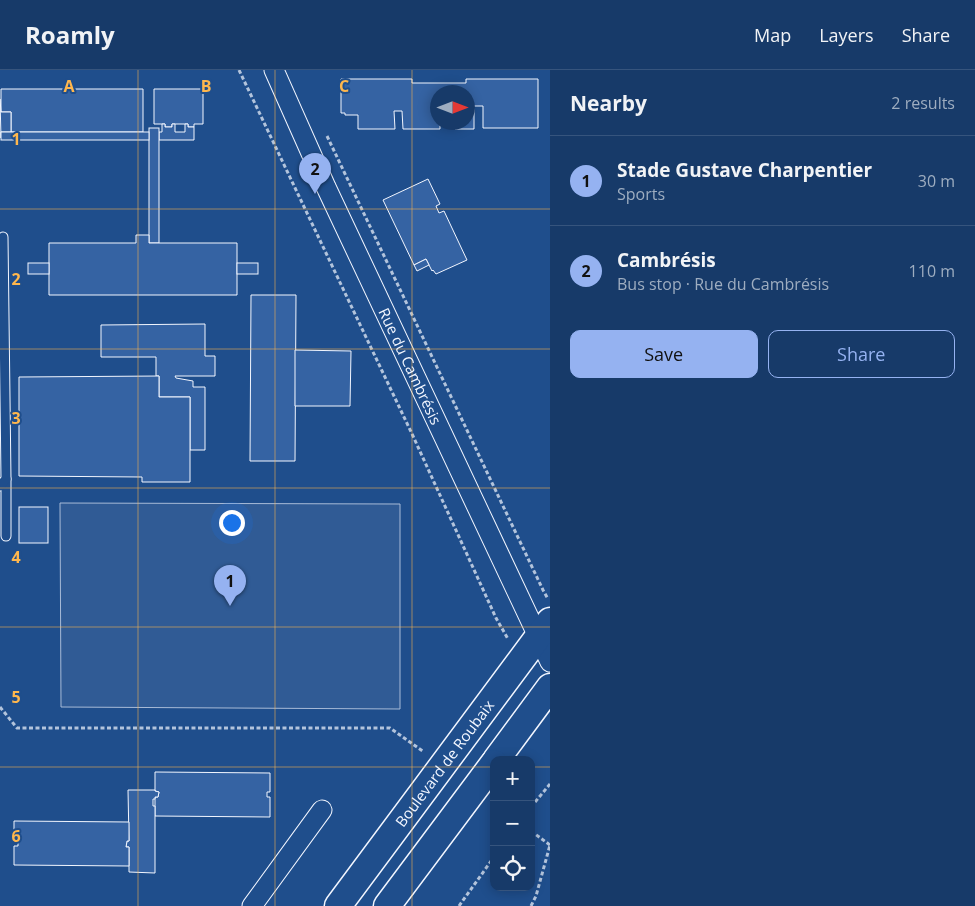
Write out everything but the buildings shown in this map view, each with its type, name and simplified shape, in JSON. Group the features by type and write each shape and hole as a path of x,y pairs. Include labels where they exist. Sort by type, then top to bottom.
{"main road":[{"name":"Boulevard de Roubaix","path":"338,906 544,629"},
{"path":"499,756 550,688"},
{"path":"387,906 490,768"}],"street":[{"name":"Rue du Cambrésis","path":"274,70 326,187 544,629 550,662"},
{"path":"252,906 322,810"}],"lane":[{"path":"3,237 3,483 6,536"}],"path":[{"path":"239,70 413,436 496,618 521,660"},
{"path":"325,132 550,602"},
{"path":"0,706 17,728 390,728 442,766"},
{"path":"535,802 550,784"},
{"path":"531,906 536,896 550,845 535,834"},
{"path":"459,906 490,863"}],"shaded area":[{"path":"60,503 400,504 400,709 61,707"}],"place":[{"name":"Cambrésis","path":"315,194"},
{"name":"Stade Gustave Charpentier","path":"230,606"}]}
